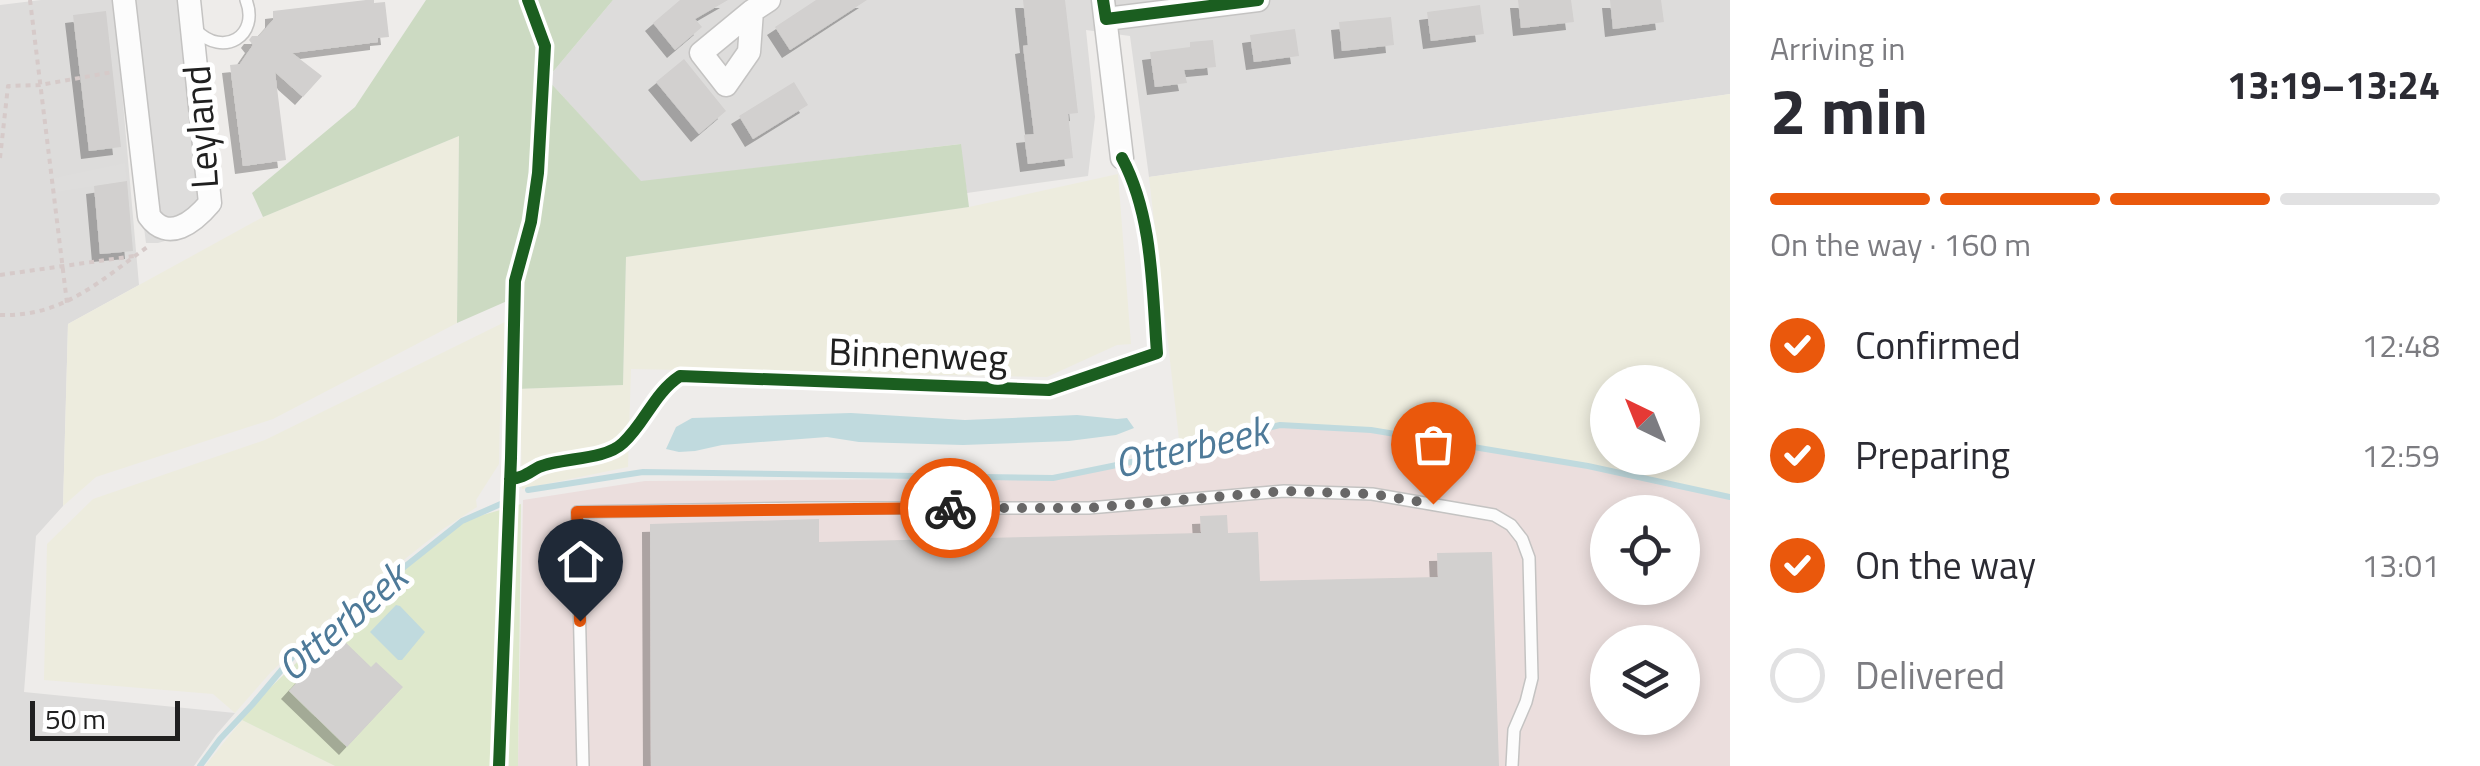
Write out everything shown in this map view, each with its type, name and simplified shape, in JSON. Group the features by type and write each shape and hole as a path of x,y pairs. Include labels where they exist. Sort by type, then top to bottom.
{"street":[{"name":"Leyland","path":"124,0 150,216 164,228 187,224 210,203 192,5"},
{"path":"1122,158 1105,10 1258,0"}],"lane":[{"path":"192,5 196,30 206,40 220,44 244,32 250,18 246,0"},
{"path":"582,766 577,512 1089,508 1284,491 1372,494 1494,515 1511,525 1522,539 1528,558 1532,678 1514,730 1512,766"}],"path":[{"path":"30,0 67,303"},
{"path":"0,158 8,86 40,85 132,69"},
{"path":"0,315 23,315 67,303 175,228"},
{"path":"0,275 136,256"}],"shaded area":[{"path":"41,0 114,0 139,285 68,324 63,506 36,536 24,692 235,713 194,766 0,766 0,5"},
{"path":"115,0 197,0 218,213 175,238 158,243 146,243"},
{"path":"613,0 1730,0 1730,94 1149,177 1130,36 1086,30 1095,117 1088,176 967,193 960,144 641,182 547,79"},
{"path":"1730,94 1730,499 1627,475 1700,475 1700,365 1590,365 1590,466 1371,430 1280,425 1180,448 1149,177"},
{"path":"459,136 457,323 273,419 96,477 63,506 68,324 263,217"},
{"path":"125,163 127,181 56,192 54,178"},
{"path":"1118,174 1131,344 1117,345 1047,377 631,369 628,467 522,489 516,389 623,385 626,257 969,207"},
{"path":"513,318 501,368 499,464 476,500 477,507 330,618 271,672 235,713 213,694 44,680 47,544 93,499 265,440"},
{"path":"1280,425 1371,430 1588,466 1590,475 1627,475 1730,499 1730,766 518,766 523,500 645,481 1053,478 1166,458 1180,448"},
{"path":"242,720 335,766 205,766"}],"green space":[{"path":"426,0 613,0 547,79 641,181 961,144 969,207 626,257 623,385 516,389 512,299 457,323 459,136 263,217 252,193 355,107"},
{"path":"521,504 518,766 335,766 242,720 252,705 332,629 462,521"}],"water":[{"path":"851,413 965,420 1077,415 1127,418 1134,428 1116,435 1069,441 963,445 859,442 827,437 722,445 695,451 666,449 676,427 692,418"},
{"path":"396,605 425,632 402,660 370,632"}],"building":[{"path":"366,0 385,2 389,37 378,38 378,42 292,53 322,76 303,97 275,72 286,160 243,166 230,65 240,64 253,45 249,40 259,36 273,20 273,11"},
{"path":"680,0 728,0 695,19 702,27 675,50 653,23"},
{"path":"816,0 867,0 790,50 775,27"},
{"path":"1023,0 1065,0 1078,113 1068,114 1073,158 1028,164 1024,135 1034,134 1023,46 1028,45"},
{"path":"1518,0 1571,0 1574,22 1521,28"},
{"path":"1610,0 1661,0 1664,22 1613,29"},
{"path":"1480,5 1484,34 1431,41 1427,12"},
{"path":"106,11 121,147 89,151 73,15"},
{"path":"1391,17 1394,45 1342,51 1339,22"},
{"path":"1295,29 1299,56 1254,62 1250,35"},
{"path":"1213,40 1216,67 1184,70 1187,83 1155,87 1150,52"},
{"path":"684,59 726,111 699,134 656,82"},
{"path":"794,82 808,105 753,139 739,116"},
{"path":"127,181 133,251 100,254 94,186"},
{"path":"1227,515 1228,533 1258,532 1260,581 1438,577 1437,553 1492,552 1499,766 651,766 650,524 819,519 819,542 1201,533 1200,516"},
{"path":"339,636 371,667 376,662 403,687 347,747 289,691"}],"waterway":[{"name":"Otterbeek","path":"528,490 643,472 1053,478 1280,425 1371,430 1588,466 1730,497"},
{"name":"Otterbeek","path":"200,766 295,654 462,521 503,503"}],"cycle path":[{"path":"499,766 515,281 531,222 538,173 545,46 528,0"},
{"path":"1103,0 1106,19 1258,0"},
{"name":"Binnenweg","path":"510,479 548,464 615,449 680,376 1049,390 1157,353 1145,228 1122,158"}],"way so far":[{"path":"950,508 1089,508 1284,491 1372,494 1433,504"}],"route":[{"path":"580,621 577,512 950,508"}]}
